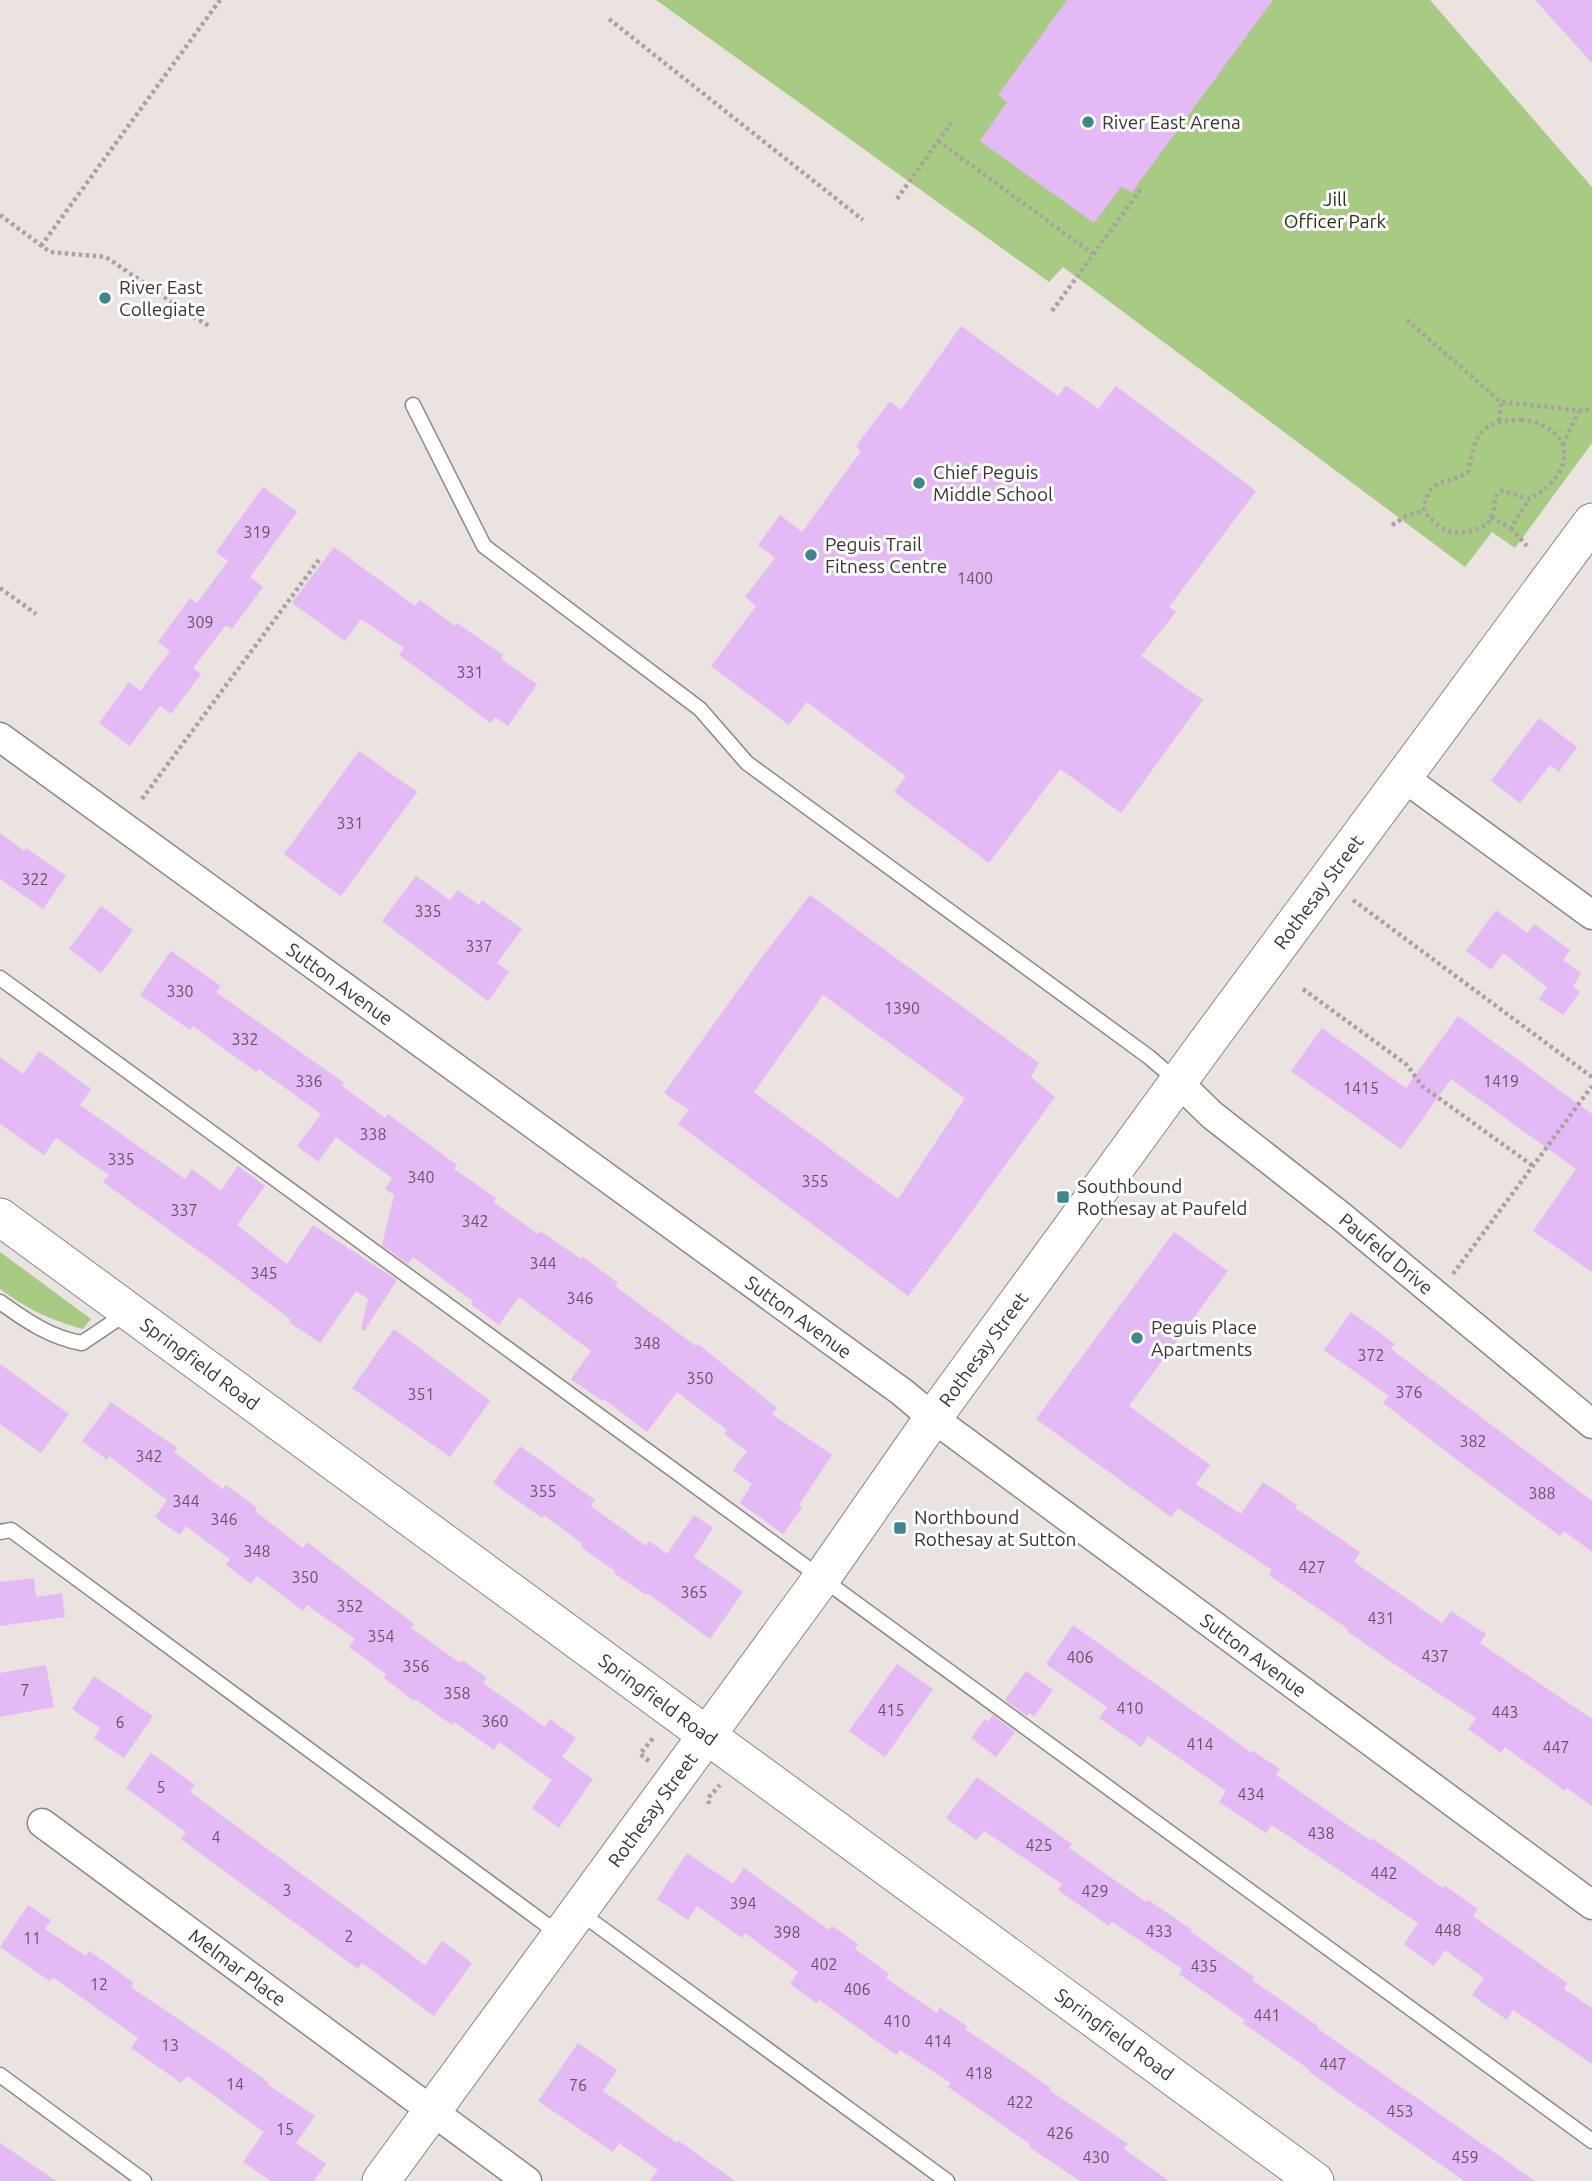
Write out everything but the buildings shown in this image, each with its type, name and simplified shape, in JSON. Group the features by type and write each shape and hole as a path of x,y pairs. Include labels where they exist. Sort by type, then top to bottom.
{"street":[{"name":"Rothesay Street","path":"381,2181 708,1736 933,1418 1178,1082 1592,522"},
{"name":"Sutton Avenue","path":"0,737 891,1384 933,1418 1592,1905"},
{"path":"1403,777 1592,915"},
{"name":"Paufeld Drive","path":"1178,1082 1212,1115 1342,1217 1592,1424"},
{"name":"Springfield Road","path":"0,1217 1315,2181"},
{"name":"Melmar Place","path":"42,1823 527,2181"}],"lane":[{"path":"413,405 484,546 700,709 747,763 1149,1057 1178,1082"},
{"path":"0,978 1592,2141"},
{"path":"0,1302 26,1321 67,1341 82,1343 129,1312"},
{"path":"0,1531 11,1530 569,1923 947,2181"},
{"path":"0,2075 144,2181"}],"path":[{"path":"41,246 220,0"},
{"path":"609,19 863,220"},
{"path":"897,199 951,123"},
{"path":"939,141 1093,254"},
{"path":"1052,311 1141,189"},
{"path":"0,215 50,252 106,257 211,327"},
{"path":"1407,320 1501,402 1579,411 1592,407"},
{"path":"1499,421 1501,402"},
{"path":"1562,446 1579,411"},
{"path":"1511,528 1530,499 1542,493 1559,475 1565,453 1559,436 1541,425 1521,420 1499,421 1483,430 1473,441 1468,472 1458,478 1438,482 1425,497 1424,512 1433,523 1451,533 1473,532 1488,524 1495,497 1502,491 1530,499"},
{"path":"1392,525 1409,515 1424,512"},
{"path":"1490,517 1511,528 1527,546"},
{"path":"142,799 321,557"},
{"path":"0,588 36,614"},
{"path":"1327,880 1592,1077"},
{"path":"1303,989 1407,1065 1422,1086 1533,1166"},
{"path":"1437,1295 1592,1086"},
{"path":"640,1754 657,1734"},
{"path":"709,1804 708,1798 721,1783"}],"green space":[{"name":"Jill Officer Park","path":"656,0 1430,0 1592,187 1592,443 1515,548 1492,532 1465,567 1063,267 1049,282"},
{"path":"0,1252 91,1319 83,1329 39,1313 0,1289"}],"place":[{"name":"River East Arena","path":"1088,122"},
{"name":"River East Collegiate","path":"105,298"},
{"name":"Chief Peguis Middle School","path":"919,483"},
{"name":"Peguis Trail Fitness Centre","path":"811,555"},
{"name":"Southbound Rothesay at Paufeld","path":"1063,1197"},
{"name":"Peguis Place Apartments","path":"1137,1338"},
{"name":"Northbound Rothesay at Sutton","path":"900,1528"}]}
